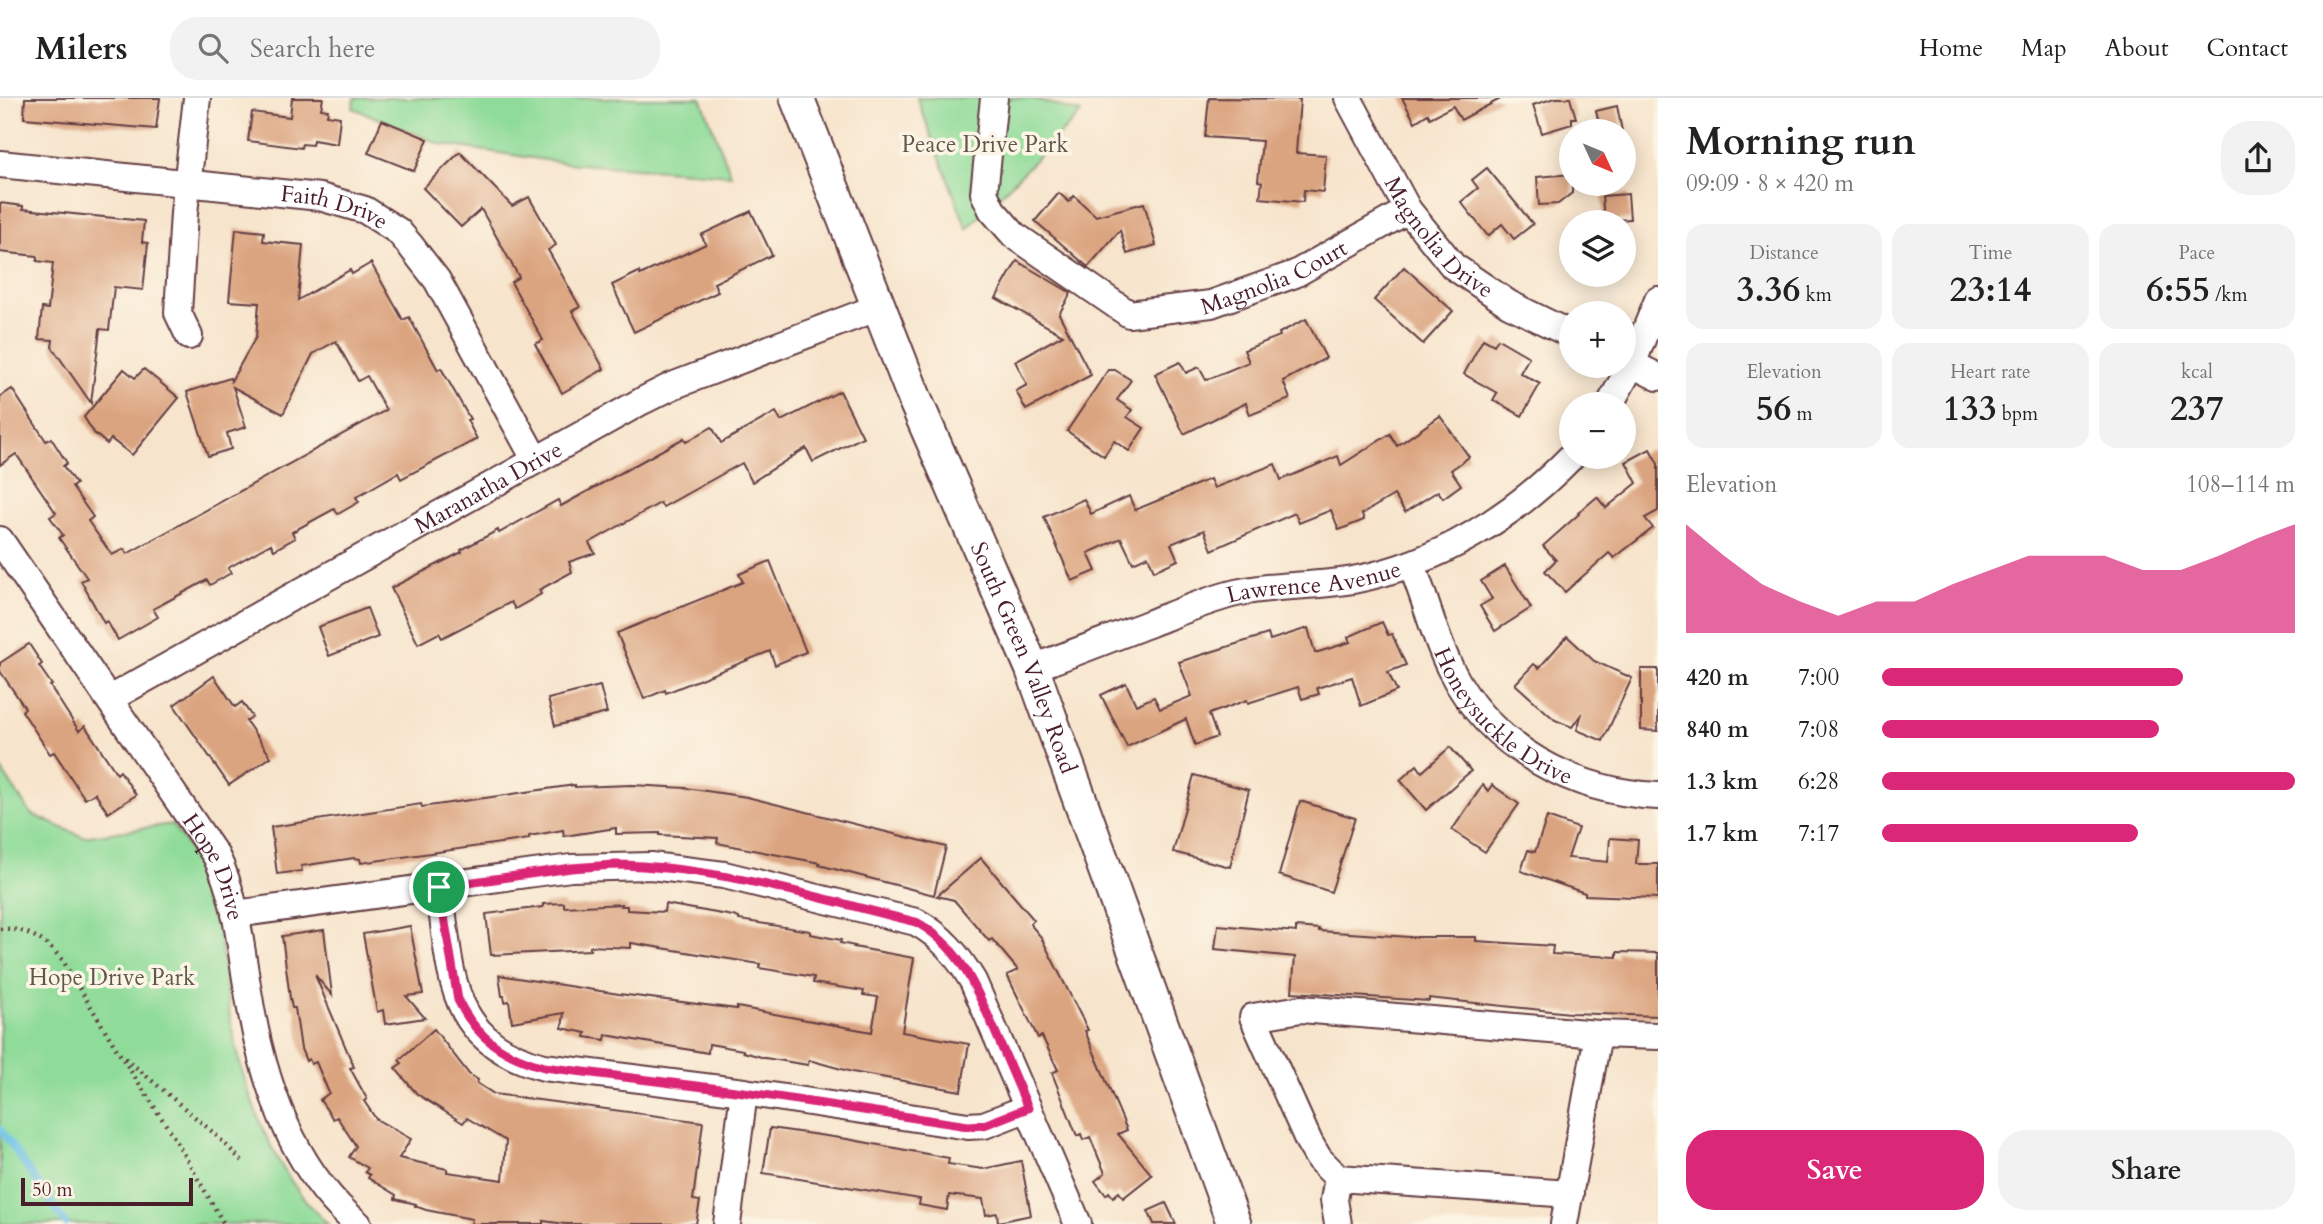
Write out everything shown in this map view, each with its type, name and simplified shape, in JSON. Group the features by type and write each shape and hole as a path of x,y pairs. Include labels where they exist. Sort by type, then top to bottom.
{"main road":[{"name":"South Green Valley Road","path":"797,98 916,402 1032,668 1234,1224"}],"street":[{"path":"189,336 178,313 184,213 197,98"},
{"name":"Magnolia Court","path":"994,98 984,193 992,210 1014,235 1129,314 1211,304 1295,274 1408,210"},
{"name":"Magnolia Drive","path":"1348,98 1408,210 1452,266 1509,304 1559,329"},
{"name":"Faith Drive","path":"0,164 320,197 345,202 365,210 398,231 437,280 536,459"},
{"path":"1636,345 1658,300"},
{"name":"Maranatha Drive","path":"111,698 536,459 672,386 879,307"},
{"path":"1636,366 1658,377"},
{"name":"Lawrence Avenue","path":"1032,668 1203,603 1237,593 1350,581 1411,564 1477,532 1529,496 1559,468"},
{"name":"Hope Drive","path":"0,540 111,698 216,856 229,885 256,1038 279,1108 316,1178 358,1224"},
{"name":"Honeysuckle Drive","path":"1411,564 1451,670 1478,709 1493,725 1536,760 1562,775 1613,792 1658,796"},
{"path":"235,914 571,868 652,866 724,875 916,922 941,939 961,961 973,981 1078,1224"},
{"path":"439,887 458,1000 478,1030 504,1053 522,1061 544,1067 744,1092 968,1126 984,1125 1028,1108"},
{"path":"1570,1194 1338,1178 1325,1167 1309,1142 1253,1017 1301,1009 1598,1034 1658,1036"},
{"path":"1564,1224 1598,1034"},
{"path":"727,1224 744,1092"},
{"path":"1338,1178 1335,1200 1338,1224"}],"path":[{"path":"0,929 14,928 26,932 55,951 172,1134 224,1224"},
{"path":"118,1053 208,1127 242,1161"}],"green space":[{"path":"354,98 701,98 731,175 566,163 440,144 353,108"},
{"name":"Peace Drive Park","path":"917,98 1032,98 1081,113 967,229"},
{"name":"Hope Drive Park","path":"0,768 31,814 83,837 172,824 188,847 209,889 219,932 233,1032 260,1123 290,1179 328,1224 0,1224"}],"building":[{"path":"25,98 160,98 156,129 24,118"},
{"path":"292,98 323,98 321,109 328,110 327,115 340,117 337,144 313,140 312,145 302,144 301,148 248,141 252,112 290,117"},
{"path":"1209,98 1300,99 1296,153 1326,155 1323,192 1304,190 1303,202 1260,198 1262,182 1258,181 1262,141 1205,137"},
{"path":"1402,98 1502,98 1461,120 1453,106 1430,118 1428,114 1415,122"},
{"path":"1555,98 1570,98 1576,118 1559,119 1559,128 1542,133 1533,105"},
{"path":"1617,106 1620,119 1598,119 1596,111"},
{"path":"382,120 428,139 414,171 368,153"},
{"path":"460,152 512,206 529,197 556,245 548,250 580,307 572,311 604,369 562,393 535,344 543,340 511,282 519,277 481,209 461,227 423,188"},
{"path":"1487,168 1533,224 1514,239 1502,224 1488,236 1461,202 1478,188 1472,180"},
{"path":"1559,175 1559,196 1568,196 1558,204 1539,205 1537,177"},
{"path":"1059,193 1069,202 1074,196 1096,216 1144,203 1156,245 1127,254 1120,230 1088,267 1035,221"},
{"path":"1602,196 1628,196 1629,210 1603,210"},
{"path":"0,203 23,206 23,209 144,221 142,242 148,243 143,290 114,287 109,330 100,329 91,403 52,347 53,340 39,339 42,308 48,309 53,263 37,261 37,256 0,252"},
{"path":"751,211 772,255 714,283 718,292 634,332 612,285 706,244 701,235"},
{"path":"236,229 264,232 263,241 303,245 298,300 350,270 352,274 371,263 403,320 409,317 438,370 441,368 470,419 467,420 477,439 401,479 398,473 356,497 359,502 338,514 334,509 292,532 295,538 274,550 271,544 228,568 231,573 210,585 207,580 153,609 158,617 118,640 107,621 104,623 81,581 87,578 59,538 63,535 50,517 56,513 16,454 0,465 0,397 12,389 46,441 51,438 67,463 63,466 76,484 72,487 93,517 88,521 112,555 124,549 127,554 386,410 367,376 358,381 336,341 313,354 283,414 233,387 246,427 227,433 231,449 208,456 187,392 230,378 231,381 256,337 259,303 229,301"},
{"path":"1017,261 1071,293 1059,314 1091,375 1026,410 1016,391 1027,385 1015,361 1063,335 996,298"},
{"path":"1404,267 1453,311 1423,344 1374,300"},
{"path":"1306,319 1326,358 1283,381 1290,399 1250,415 1246,403 1184,434 1155,374 1180,362 1186,373 1199,367 1206,380 1249,362 1244,350 1280,336 1279,333"},
{"path":"1483,339 1494,345 1498,339 1529,357 1520,373 1540,384 1522,416 1493,400 1497,393 1464,374"},
{"path":"124,369 135,378 144,369 179,398 132,455 111,439 107,444 94,433 84,417"},
{"path":"1108,370 1115,370 1131,380 1117,400 1132,410 1127,417 1144,428 1129,451 1114,441 1104,456 1067,431"},
{"path":"840,391 863,437 813,462 806,448 752,482 742,463 663,507 660,503 589,543 595,553 569,562 572,572 539,590 541,594 515,609 511,602 442,638 439,633 418,644 391,588 558,500 561,506 684,438 686,442 712,427 721,443 776,412 781,421"},
{"path":"1440,416 1469,457 1451,470 1461,485 1443,498 1438,491 1405,512 1394,495 1362,514 1364,520 1339,530 1331,510 1299,523 1295,513 1212,550 1204,530 1171,544 1178,560 1154,571 1148,556 1133,563 1121,538 1088,553 1096,571 1072,581 1044,517 1084,499 1091,514 1129,496 1135,510 1210,479 1214,488 1275,464 1281,480 1338,456 1341,465 1390,434 1397,446"},
{"path":"1650,449 1658,464 1658,511 1645,518 1653,528 1614,558 1609,553 1565,592 1545,571 1556,560 1543,546 1597,497 1606,508 1637,483 1630,469 1636,469 1636,457"},
{"path":"770,561 806,652 775,665 770,651 666,693 665,690 644,699 617,633 743,582 739,574"},
{"path":"1505,566 1531,608 1495,631 1480,606 1492,599 1481,581"},
{"path":"367,608 378,637 329,656 318,627"},
{"path":"1382,622 1388,635 1392,634 1406,665 1388,672 1397,691 1361,706 1352,677 1317,688 1319,694 1302,699 1298,687 1248,703 1247,700 1209,714 1217,737 1195,745 1186,719 1127,747 1101,695 1126,683 1136,705 1154,697 1160,709 1192,696 1179,662 1268,634 1270,640 1308,628 1315,653 1350,642 1348,637"},
{"path":"1567,636 1594,661 1632,678 1603,741 1577,730 1582,713 1572,727 1555,720 1515,684 1534,664 1539,668"},
{"path":"29,644 42,664 39,666 52,685 50,686 79,731 85,726 117,774 120,771 136,795 108,813 95,793 85,799 54,752 50,754 22,711 25,708 0,671 0,663"},
{"path":"1641,669 1658,669 1658,731 1641,730"},
{"path":"214,676 235,707 242,702 252,717 246,721 271,757 229,785 174,705"},
{"path":"600,686 607,713 555,726 548,699"},
{"path":"1450,747 1471,771 1426,810 1400,780 1417,765 1422,772"},
{"path":"1194,775 1249,790 1230,867 1173,852"},
{"path":"575,785 686,788 747,797 946,847 934,895 819,865 820,863 717,843 718,838 660,833 616,834 616,828 564,836 563,830 529,836 529,839 361,863 360,859 354,858 301,866 302,871 277,874 271,827 421,804 422,807"},
{"path":"1483,785 1488,791 1492,785 1519,804 1485,852 1452,830"},
{"path":"1300,801 1355,818 1331,892 1279,875"},
{"path":"1547,817 1578,828 1568,858 1608,862 1610,838 1638,840 1636,864 1658,864 1658,898 1585,895 1521,871 1528,850 1535,852"},
{"path":"981,858 1034,920 1030,924 1041,937 1088,1030 1085,1031 1127,1130 1118,1134 1152,1175 1123,1198 1119,1192 1113,1197 1109,1192 1106,1195 1095,1181 1105,1173 1090,1137 1083,1140 1081,1134 1077,1136 1052,1073 1058,1070 1042,1036 1038,1038 1007,975 1018,970 954,900 937,896"},
{"path":"564,903 564,907 622,904 621,906 627,906 627,910 664,912 665,904 733,916 739,920 810,931 810,934 841,940 840,943 854,947 914,958 902,1032 969,1044 961,1091 852,1072 809,1060 808,1065 765,1058 743,1050 709,1044 708,1053 606,1035 605,1040 585,1037 586,1033 562,1028 564,1013 512,1022 509,1001 505,1002 502,996 499,975 619,994 737,1007 872,1032 878,997 863,995 864,991 813,983 814,977 759,968 760,964 631,943 631,948 590,946 590,950 491,955 486,914"},
{"path":"1218,925 1296,932 1296,927 1410,937 1476,937 1476,941 1553,946 1552,954 1617,957 1617,952 1658,953 1658,1016 1570,1013 1429,998 1429,1001 1292,992 1295,957 1215,949"},
{"path":"410,926 423,994 406,996 425,1018 385,1024 383,1010 377,1012 363,934"},
{"path":"324,930 332,995 315,975 354,1067 350,1068 367,1099 364,1101 376,1119 411,1139 399,1158 447,1169 447,1172 503,1180 506,1141 467,1118 463,1123 417,1094 395,1068 402,1063 399,1060 434,1029 469,1074 478,1080 477,1083 494,1094 703,1122 693,1200 700,1201 696,1224 565,1224 543,1221 543,1224 471,1224 472,1219 426,1210 415,1206 416,1204 395,1199 396,1195 368,1178 370,1175 365,1172 368,1168 349,1157 356,1146 337,1117 333,1119 320,1100 329,1093 316,1062 311,1064 309,1059 306,1061 301,1049 295,1008 292,1008 290,998 282,936"},
{"path":"770,1128 949,1158 948,1164 983,1169 1021,1161 1031,1215 998,1222 997,1213 986,1215 983,1199 949,1195 947,1210 919,1205 920,1199 763,1173"},
{"path":"1166,1203 1176,1224 1154,1224 1148,1211"}],"waterway":[{"path":"0,1129 66,1224"}],"route":[{"path":"652,866 724,875 916,922 941,939 961,961 973,981 1028,1108 984,1125 968,1126 744,1092 544,1067 522,1061 504,1053 491,1043 471,1022 458,1000 439,887 571,868 652,866"}]}
